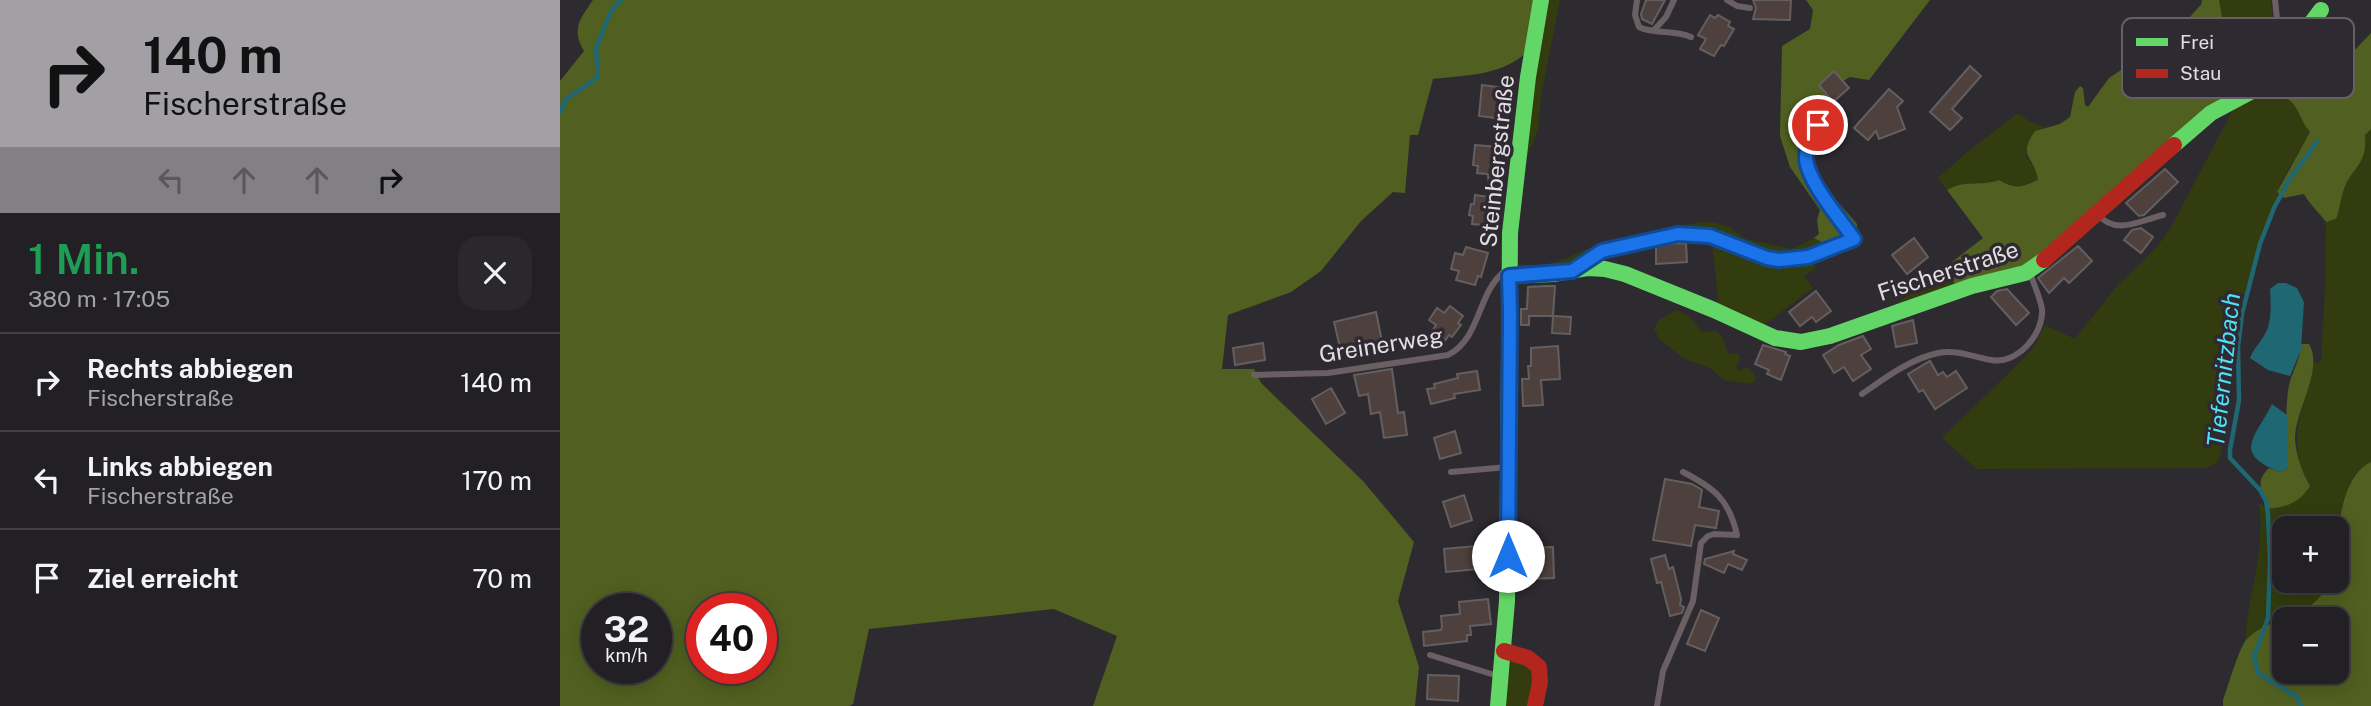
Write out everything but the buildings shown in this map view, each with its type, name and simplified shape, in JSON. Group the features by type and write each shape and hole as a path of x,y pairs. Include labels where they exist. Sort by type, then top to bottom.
{"street":[{"name":"Steinbergstraße","path":"1498,706 1507,601 1509,272 1514,188 1541,0"},
{"name":"Fischerstraße","path":"2315,18 2321,10"},
{"name":"Fischerstraße","path":"1509,272 1595,268 1615,271 1714,310 1775,338 1801,342 1830,336 1972,286 2029,271 2211,113 2239,98"},
{"path":"1504,651 1524,655 1539,667 1542,679 1535,706"}],"lane":[{"path":"1637,0 1637,23 1642,29 1675,31 1690,37"},
{"path":"1652,31 1660,26 1674,0"},
{"path":"1727,0 1737,6 1750,8"},
{"path":"2275,0 2277,18"},
{"name":"Fischerstraße","path":"1572,271 1602,251 1678,234 1710,236 1779,260 1808,257 1854,239 1816,183 1807,162 1811,139 1827,102"},
{"path":"2096,213 2106,224 2115,226 2128,226 2162,215"},
{"path":"1861,394 1911,363 1938,353 1964,352 1992,361 2002,360 2020,352 2035,336 2042,312 2029,271"},
{"name":"Greinerweg","path":"1254,374 1328,373 1452,354 1466,340 1492,286 1499,276 1509,272"},
{"path":"1451,472 1508,467"},
{"path":"1657,706 1664,671 1693,601 1701,543 1714,534 1737,535 1731,512 1723,500 1683,472"},
{"path":"1430,655 1501,677"}],"green space":[{"path":"593,0 1535,0 1526,53 1516,61 1494,70 1433,79 1418,135 1410,135 1405,193 1393,192 1361,221 1321,271 1291,292 1228,315 1222,369 1254,369 1261,383 1363,481 1414,542 1398,601 1419,667 1415,706 1093,706 1117,636 1054,609 869,629 853,704 849,706 560,706 560,81 584,51 578,36 581,19"},
{"path":"1547,0 1560,0 1541,96 1538,130 1522,170"},
{"path":"1806,0 1930,0 1869,80 1850,77 1843,81 1834,71 1819,85 1829,97 1806,156 1816,183 1829,192 1857,224 1856,235 1829,246 1814,238 1819,234 1817,220 1820,210 1790,167 1780,136 1782,46 1810,29 1813,10"},
{"path":"2202,0 2219,0 2222,17 2189,18"},
{"path":"2219,0 2271,0 2273,18 2215,18"},
{"path":"2371,33 2371,129 2365,135 2364,154 2346,184 2336,219 2326,222 2304,194 2284,198 2277,192 2310,132 2285,98 2354,98 2354,51"},
{"path":"2122,69 2122,98 2219,98 2220,105 2039,260 1958,287 1943,269 1983,238 1947,190 1960,185 1999,180 2018,186 2038,180 2027,151 2035,131 2060,124 2070,117 2075,92 2080,86 2088,107 2109,78"},
{"path":"2218,98 2231,98 2220,105"},
{"path":"2248,98 2285,98 2297,109 2310,132 2279,186 2281,195 2260,244 2233,335 2229,419 2219,460 2205,468 1977,469 1942,438 2034,347 2045,325 2075,339 2117,286 2156,248 2170,229 2236,104"},
{"path":"2018,113 2029,121 2046,127 2035,131 2026,156 2037,171 2038,180 2018,186 1999,180 1960,185 1947,190 1938,178"},
{"path":"2371,129 2371,462 2354,476 2341,516 2272,516 2272,593 2322,593 2308,607 2272,607 2272,623 2245,641 2260,538 2259,504 2267,509 2292,502 2302,496 2310,486 2302,469 2297,438 2312,363 2321,362 2326,222 2336,219 2346,183 2364,153 2365,135"},
{"path":"1700,222 1716,223 1729,227 1746,239 1792,249 1814,238 1829,246 1797,256 1777,257 1701,231 1688,230 1611,245 1551,268 1527,269 1516,264 1551,264 1608,241"},
{"path":"1712,240 1771,261 1796,262 1811,259 1816,268 1804,276 1813,288 1760,328 1715,307 1718,300"},
{"path":"1943,269 1958,287 1884,313"},
{"path":"1676,310 1688,315 1702,332 1717,331 1722,336 1728,354 1739,355 1736,366 1738,371 1747,367 1756,379 1751,384 1724,380 1710,368 1685,359 1660,340 1654,329 1659,320"},
{"path":"2301,344 2309,344 2313,354 2313,366 2295,439 2300,463 2310,486 2292,503 2267,509 2261,488 2264,474 2269,468 2280,472 2287,468 2288,391"},
{"path":"2371,462 2371,706 2223,706 2234,668 2247,639 2272,624 2272,684 2349,684 2349,607 2307,607 2322,593 2349,593 2349,516 2341,516 2351,482 2360,470"},
{"path":"1511,661 1534,666 1531,706 1504,706"}],"water":[{"path":"2278,283 2297,288 2304,302 2301,350 2290,376 2268,370 2250,358 2269,324 2270,289"},
{"path":"2272,404 2287,415 2287,468 2280,472 2265,465 2252,451 2255,435"}],"waterway":[{"path":"560,112 566,99 598,77 596,48 611,11 621,0"},
{"name":"Tiefernitzbach","path":"2301,706 2297,697 2258,673 2254,656 2268,618 2268,514 2266,501 2260,490 2230,458 2230,450 2239,400 2238,347 2242,314 2260,244 2274,208 2289,180 2317,142"}],"traffic: fast":[{"path":"1498,706 1507,601 1510,233 1528,77 1541,0"},
{"path":"2315,18 2321,10"},
{"path":"2174,145 2211,113 2239,98"},
{"path":"1509,276 1553,274 1587,268 1605,269 1625,274 1714,310 1775,338 1801,342 1830,336 1972,286 2025,273 2044,260"}],"traffic: jam":[{"path":"2044,260 2174,145"},
{"path":"1504,651 1528,658 1539,667 1540,682 1535,706"}],"route":[{"path":"1508,556 1509,276 1572,271 1602,251 1688,233 1710,236 1779,260 1808,257 1845,244 1854,239 1816,183 1807,162 1807,150 1818,125"}]}
